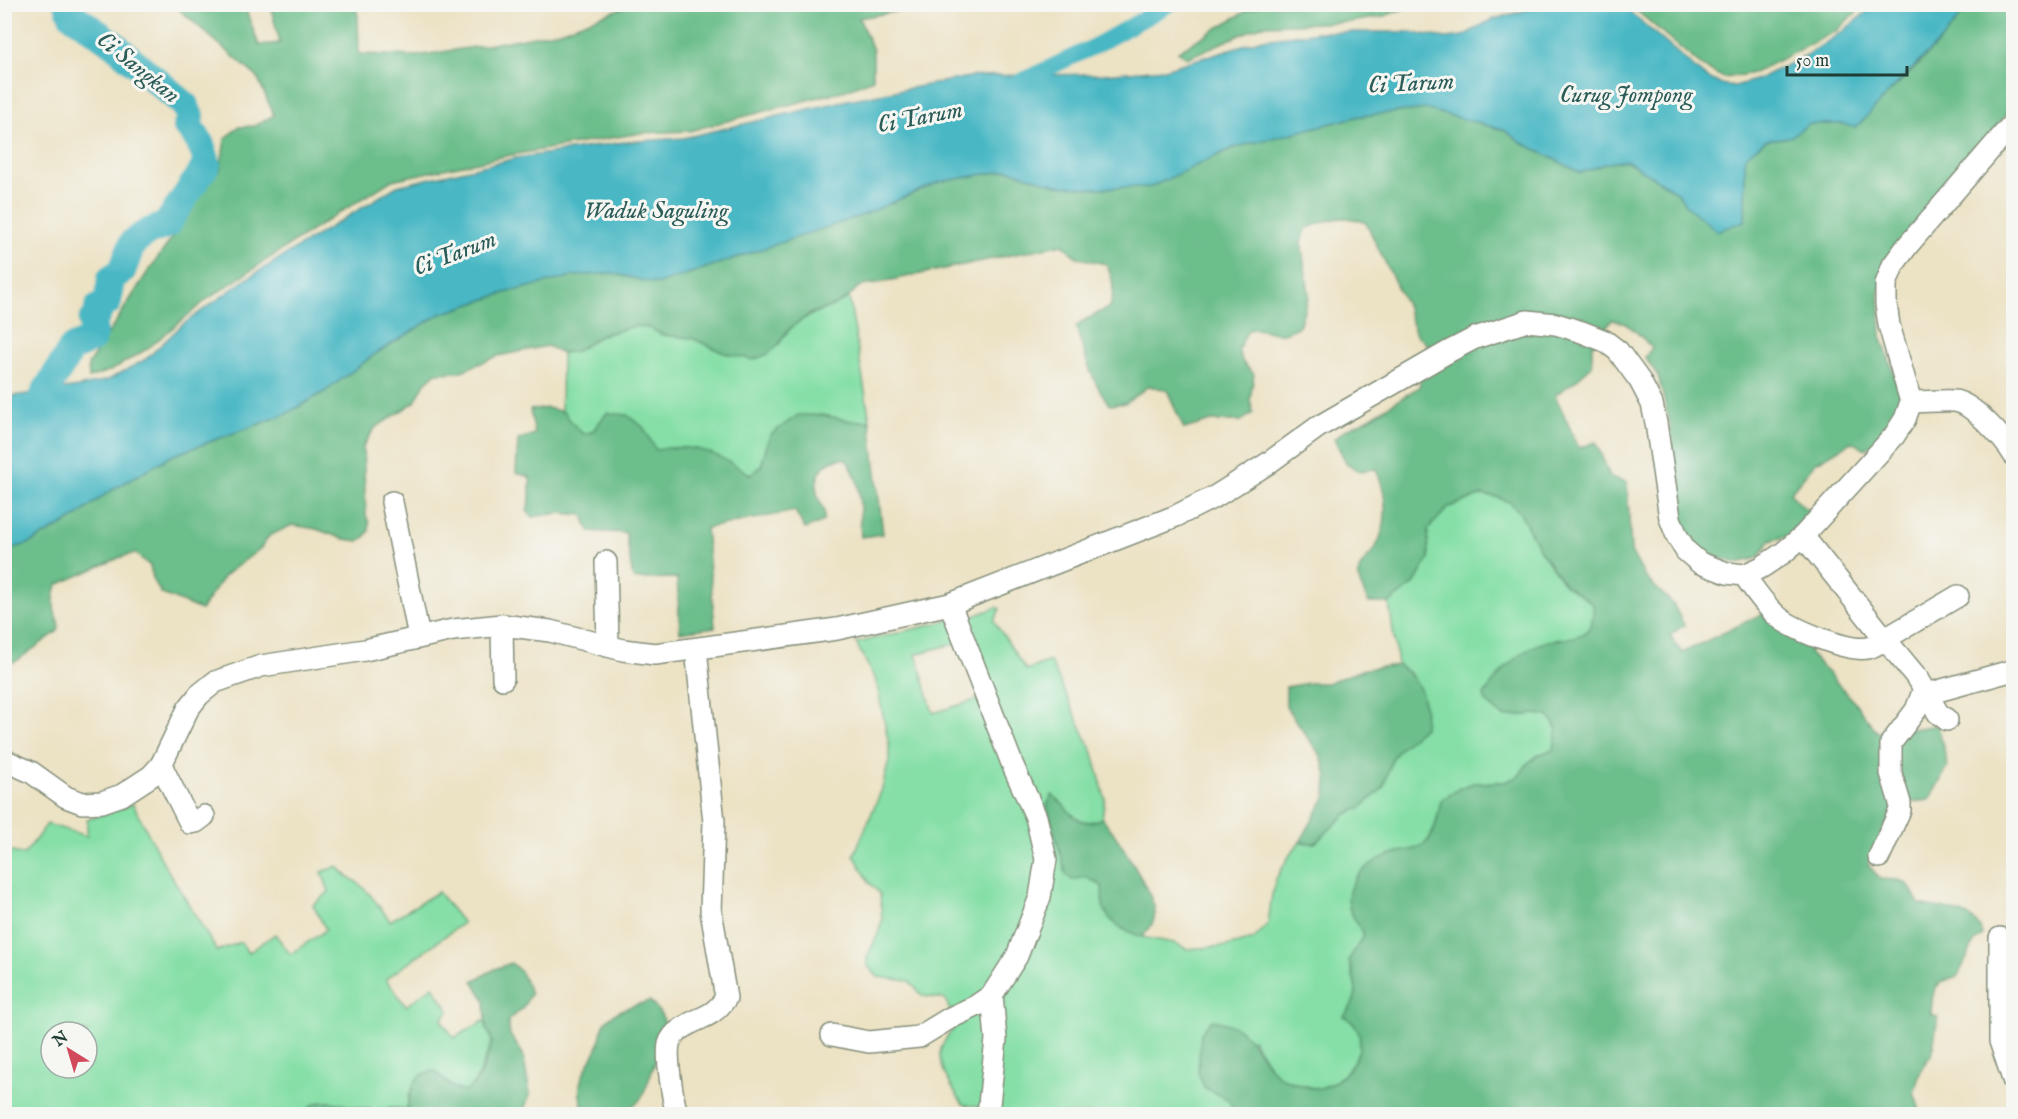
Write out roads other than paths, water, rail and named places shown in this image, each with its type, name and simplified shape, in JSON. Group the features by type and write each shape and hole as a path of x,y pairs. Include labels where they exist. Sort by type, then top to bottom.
{"street":[{"path":"4,760 31,772 66,797 82,803 102,802 138,787 161,765 188,709 215,682 261,666 365,650 453,630 502,625 550,631 623,650 655,654 837,629 950,604 1176,516 1216,496 1267,464 1318,427 1448,352 1475,338 1527,321 1556,324 1582,332 1605,341 1618,351 1640,381 1652,404 1670,518 1677,536 1686,551 1701,563 1727,573 1744,575 1762,567 1803,536 1894,436 1905,419 1911,402 1889,325 1886,284 1893,265 2013,122"},
{"path":"1911,402 1954,401 1966,404 2005,442 2013,455"},
{"path":"392,502 419,637"},
{"path":"1803,536 1885,639 1938,713 1947,720"},
{"path":"606,562 608,646"},
{"path":"1744,575 1760,599 1778,617 1808,633 1857,648 1868,648 1958,596"},
{"path":"832,1035 869,1042 919,1036 976,1006 992,995 1017,956 1040,897 1046,859 1036,817 1013,766 950,604"},
{"path":"502,625 503,679"},
{"path":"677,1114 672,1098 669,1045 673,1036 681,1029 711,1015 726,998 711,911 714,822 696,649"},
{"path":"1879,857 1900,810 1900,802 1891,773 1892,743 1916,710 1925,692 2007,672"},
{"path":"161,765 190,823 204,816"},
{"path":"2000,938 2006,1001 2000,1041 2013,1082"},
{"path":"988,1114 996,1039 992,995"}],"water":[{"name":"Waduk Saguling","path":"1548,4 1622,5 1703,75 1720,84 1735,86 1758,79 1807,55 1843,31 1875,5 1969,5 1944,37 1856,128 1842,124 1809,124 1790,137 1766,140 1745,156 1745,221 1717,231 1688,207 1678,193 1626,160 1604,164 1581,173 1521,142 1504,130 1425,109 1360,116 1233,148 1151,187 1091,188 1057,185 1009,170 939,182 866,214 658,284 612,273 574,276 504,293 438,315 375,354 327,390 286,414 171,456 107,493 73,519 28,544 5,550 5,397 78,387 108,380 146,359 182,325 243,281 397,186 517,158 624,142 683,138 848,100 974,76 1103,74 1165,69 1263,39 1319,32 1409,32 1447,38 1463,36 1491,20"}],"waterway":[{"name":"Ci Sangkan","path":"33,428 45,392 72,348 92,339 94,332 92,322 98,314 98,308 108,302 111,278 122,271 133,242 148,232 166,225 207,164 200,143 187,126 190,117 185,105 112,43 72,15 68,4"},
{"path":"1013,85 1093,47 1170,4"}],"water label":[{"name":"Ci Tarum","path":"1411,84"},
{"name":"Curug Jompong","path":"1626,95"},
{"name":"Ci Tarum","path":"920,118"},
{"name":"Ci Tarum","path":"455,254"}]}
